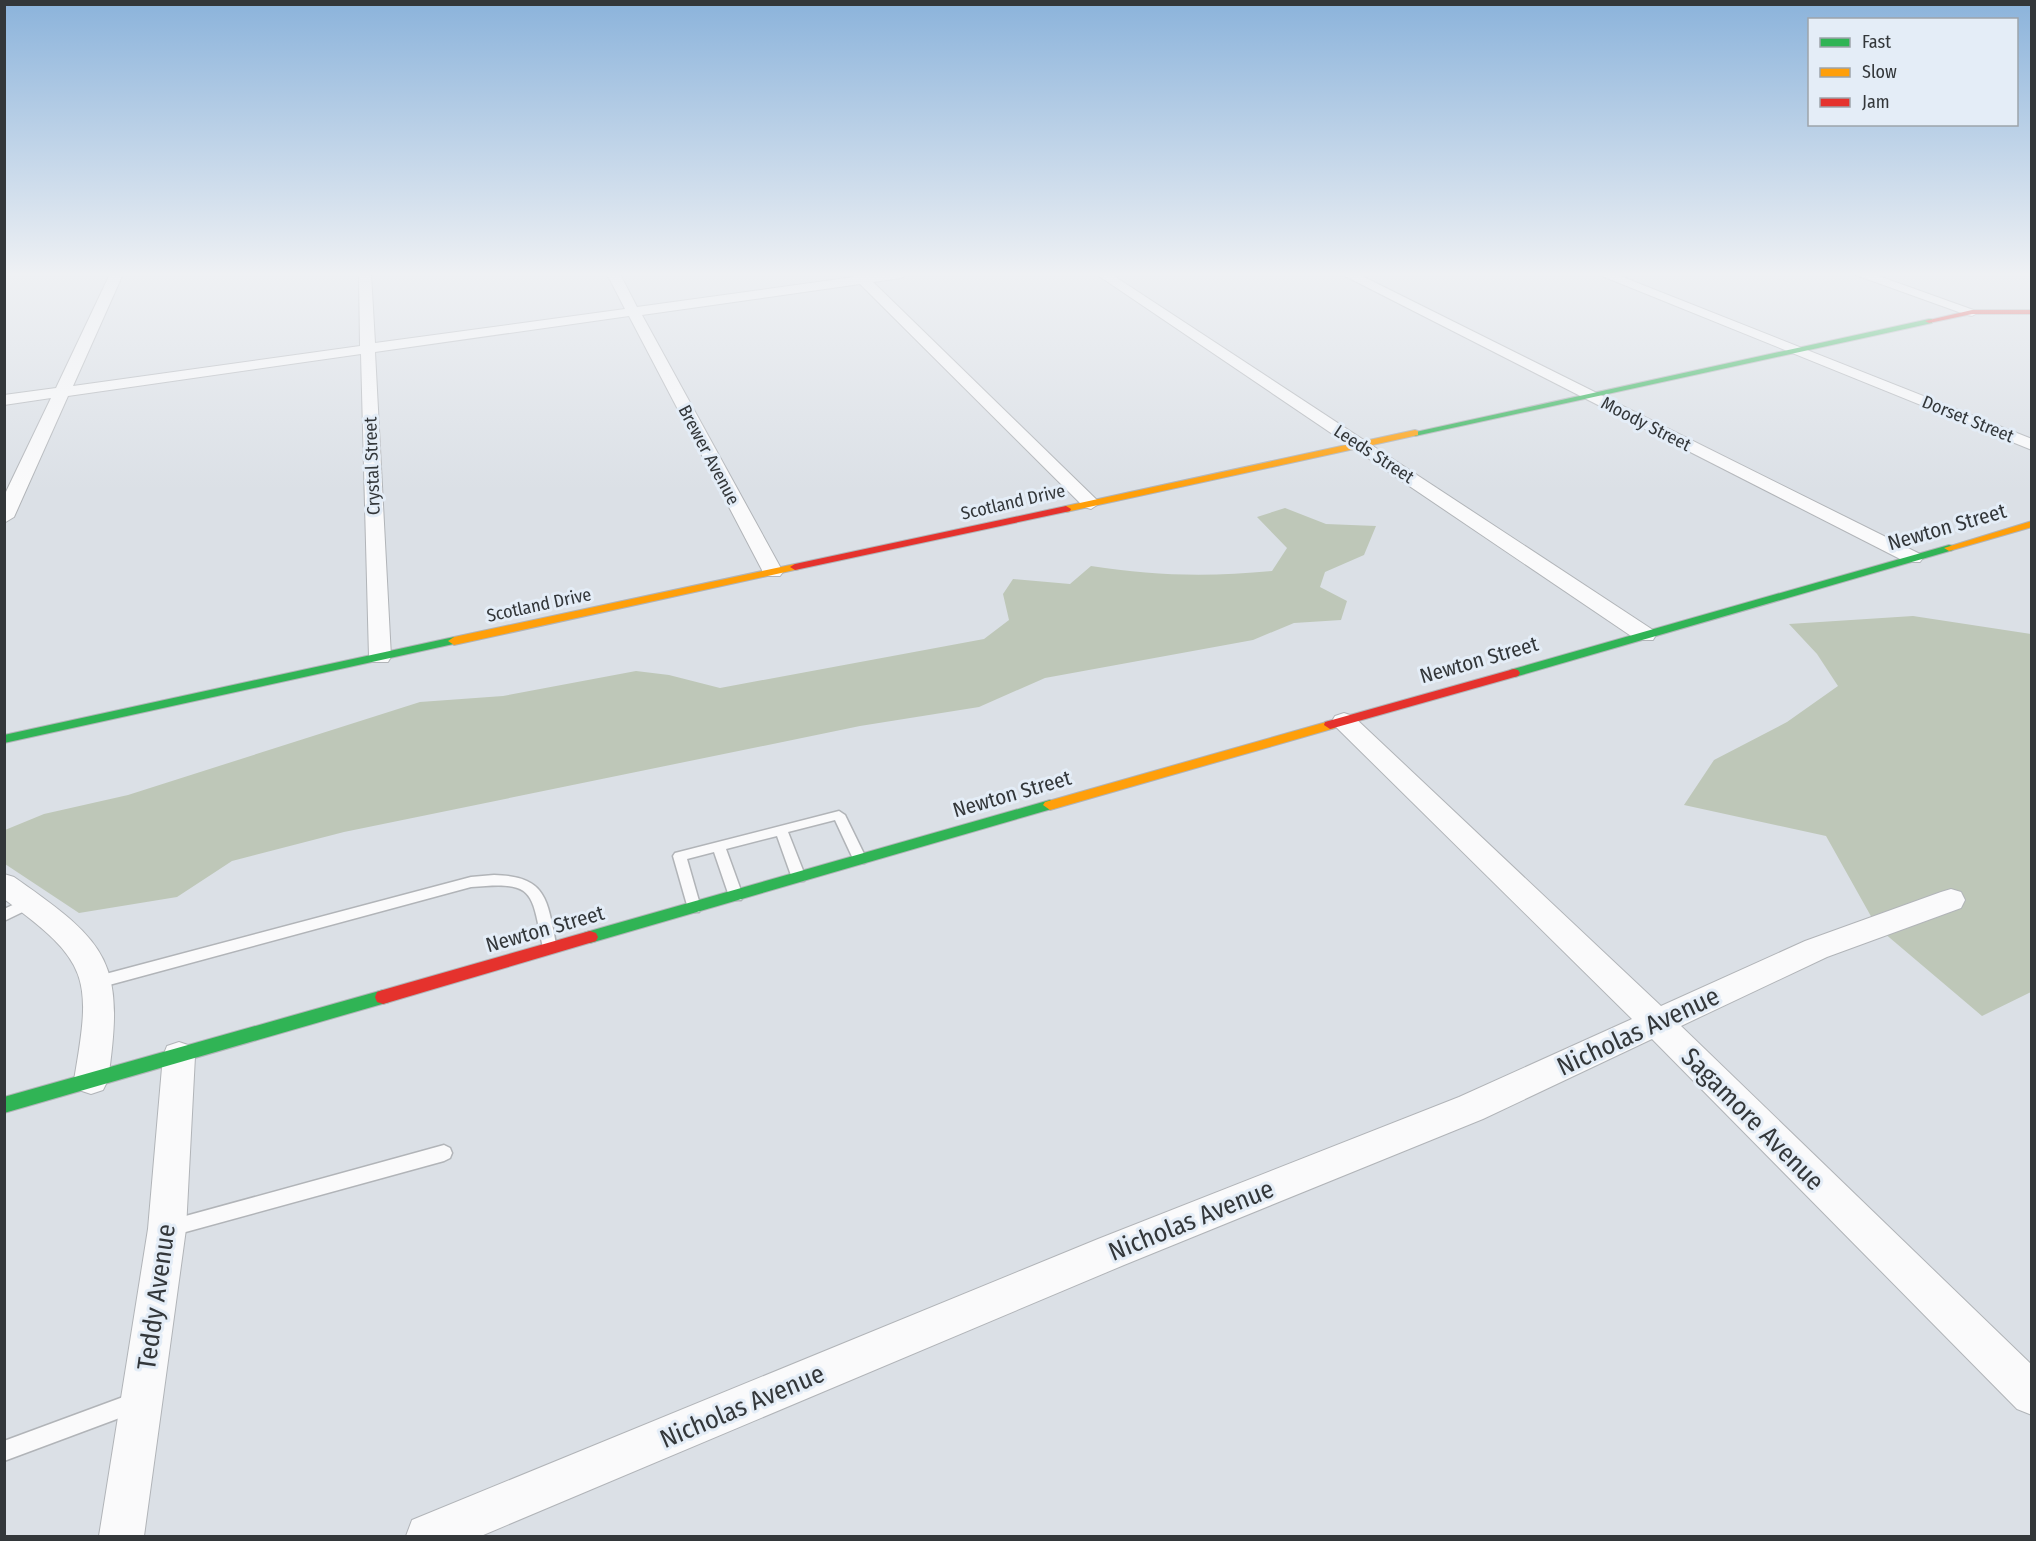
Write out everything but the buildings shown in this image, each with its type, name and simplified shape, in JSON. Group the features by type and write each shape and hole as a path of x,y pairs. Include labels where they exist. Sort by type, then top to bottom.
{"street":[{"path":"4,517 83,346"},
{"name":"Crystal Street","path":"366,346 380,657"},
{"path":"4,400 388,346"},
{"name":"Brewer Avenue","path":"650,346 773,572"},
{"path":"931,346 1091,503"},
{"name":"Leeds Street","path":"1211,346 1645,635"},
{"name":"Moody Street","path":"1491,346 1913,558"},
{"name":"Dorset Street","path":"1783,346 2031,445"},
{"name":"Scotland Drive","path":"4,739 1819,346"},
{"name":"Newton Street","path":"4,1105 2031,524"},
{"name":"Sagamore Avenue","path":"1344,721 1438,816 1656,1022 1768,1136 2031,1394"},
{"path":"4,884 17,909 60,923 88,954 98,982 101,1024 91,1080"},
{"name":"Nicholas Avenue","path":"428,1536 1100,1257 1471,1108 1816,949 1951,900"},
{"name":"Teddy Avenue","path":"121,1536 167,1229 179,1056"}],"lane":[{"path":"694,908 680,856 839,815 860,860"},
{"path":"781,830 799,878"},
{"path":"718,846 736,896"},
{"path":"98,982 471,882 500,878 526,884 539,898 550,949"},
{"path":"167,1229 444,1153"},
{"path":"4,1451 141,1401"}],"green space":[{"path":"1285,508 1326,524 1376,526 1364,555 1325,572 1320,587 1347,601 1341,620 1294,623 1253,640 1045,678 979,707 860,726 344,832 232,861 177,897 79,913 5,864 5,830 44,814 128,795 420,702 503,696 636,671 669,675 720,688 984,639 1009,620 1003,594 1013,579 1070,584 1091,566 1137,572 1182,574 1272,571 1287,548 1257,517"},
{"path":"1913,616 2031,634 2031,992 1982,1016 1877,927 1826,836 1684,805 1714,760 1787,722 1838,686 1817,654 1789,624"}],"traffic: fast":[{"path":"1415,433 1815,346"},
{"path":"1514,673 1949,548"},
{"path":"4,739 454,641"},
{"path":"590,937 1050,805"},
{"path":"4,1105 383,997"}],"traffic: slow":[{"path":"1066,509 1415,433"},
{"path":"1949,548 2032,524"},
{"path":"454,641 795,567"},
{"path":"1050,805 1330,725"}],"traffic: jam":[{"path":"795,567 1066,509"},
{"path":"1330,725 1514,673"},
{"path":"383,997 590,937"}]}
